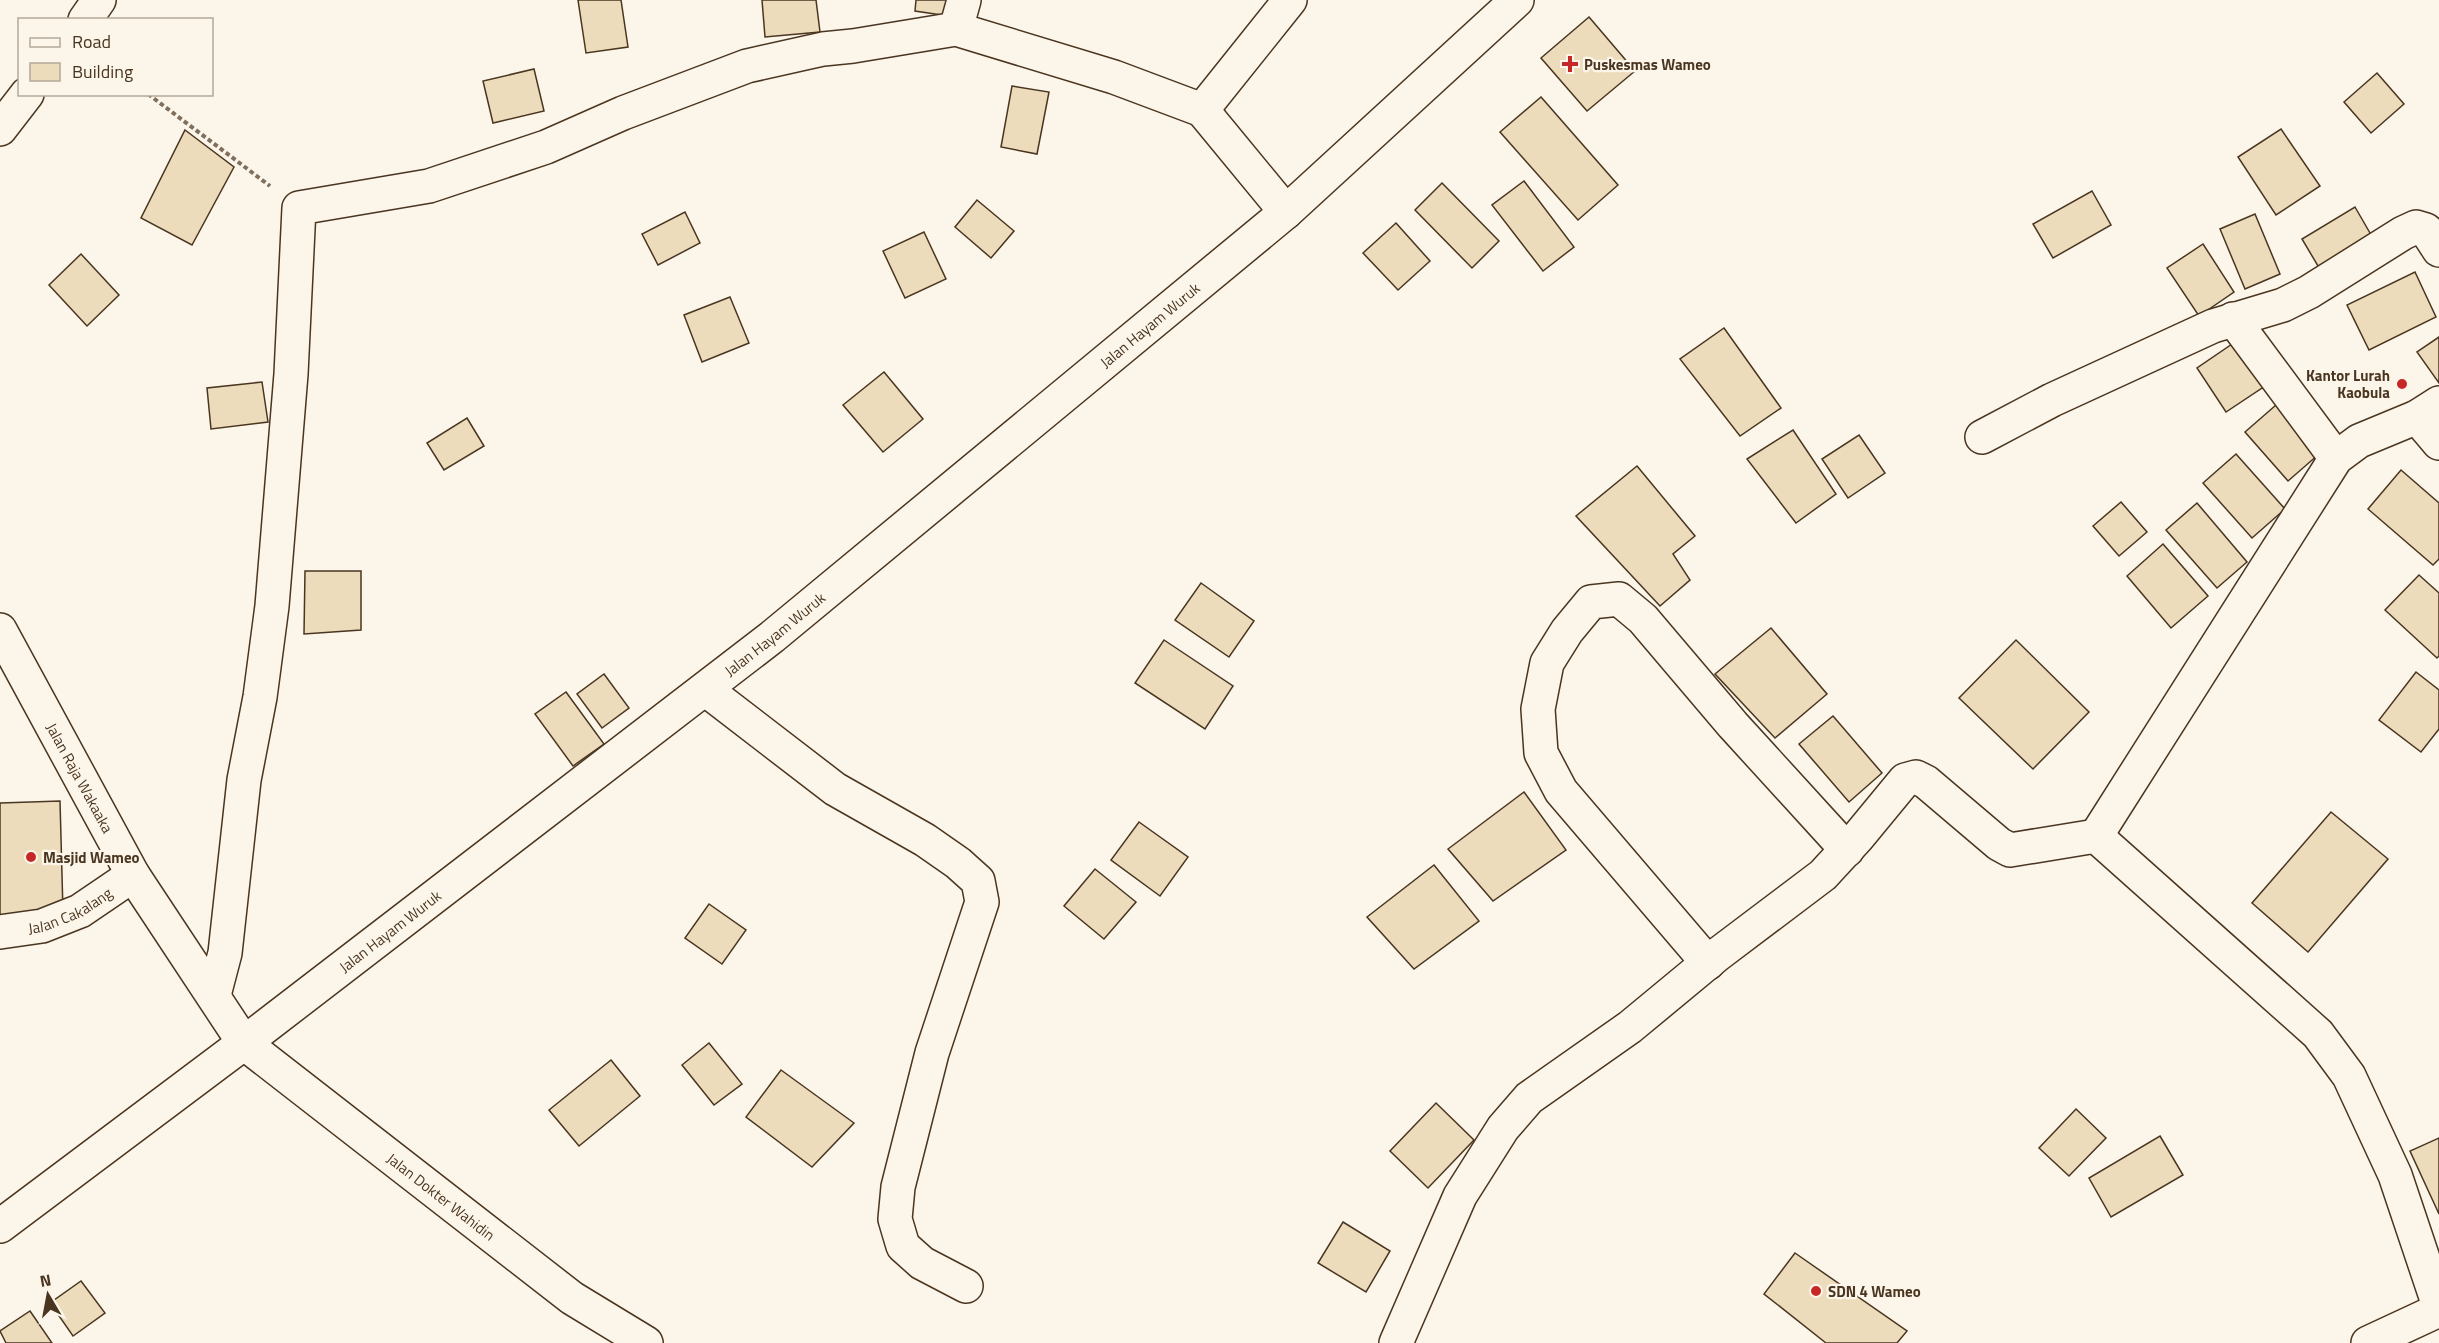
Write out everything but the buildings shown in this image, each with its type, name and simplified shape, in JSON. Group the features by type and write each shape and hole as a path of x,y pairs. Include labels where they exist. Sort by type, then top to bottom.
{"street":[{"path":"86,18 99,0"},
{"path":"1202,110 1290,0"},
{"name":"Jalan Hayam Wuruk","path":"0,1226 244,1043 782,629 1286,212 1517,0"},
{"path":"214,995 225,953 244,780 260,697 272,606 291,374 299,208 429,186 546,147 623,113 747,66 823,49 854,46 960,14 1202,110 1286,212"},
{"path":"0,129 25,96"},
{"path":"1982,437 2052,400 2213,326 2283,305 2309,292 2403,232 2416,227 2426,230 2439,250"},
{"path":"2233,319 2336,458"},
{"path":"1396,1343 1460,1196 1503,1128 1529,1098 1630,1027 1708,963 1823,875 1847,850 1905,780 1916,777 1926,782 1999,844 2010,849 2096,836 2336,458 2359,441 2428,410 2439,443"},
{"path":"1708,963 1561,791 1541,753 1538,709 1547,663 1591,602 1620,599 1642,619 1733,725 1847,850"},
{"name":"Jalan Raja Wakaaka","path":"0,630 134,875 244,1043"},
{"path":"705,689 835,789 925,840 958,863 978,881 982,902 932,1053 898,1187 895,1219 903,1246 922,1263 966,1286"},
{"path":"2096,836 2318,1034 2349,1076 2395,1175 2439,1308 2368,1343"},
{"name":"Jalan Cakalang","path":"0,932 42,926 80,911 134,875"},
{"name":"Jalan Dokter Wahidin","path":"244,1043 572,1298 646,1343"}],"path":[{"path":"151,96 299,208"}],"place":[{"name":"Puskesmas Wameo","path":"1570,64"},
{"name":"Kantor Lurah Kaobula","path":"2402,384"},
{"name":"Masjid Wameo","path":"31,857"},
{"name":"SDN 4 Wameo","path":"1816,1291"}]}
